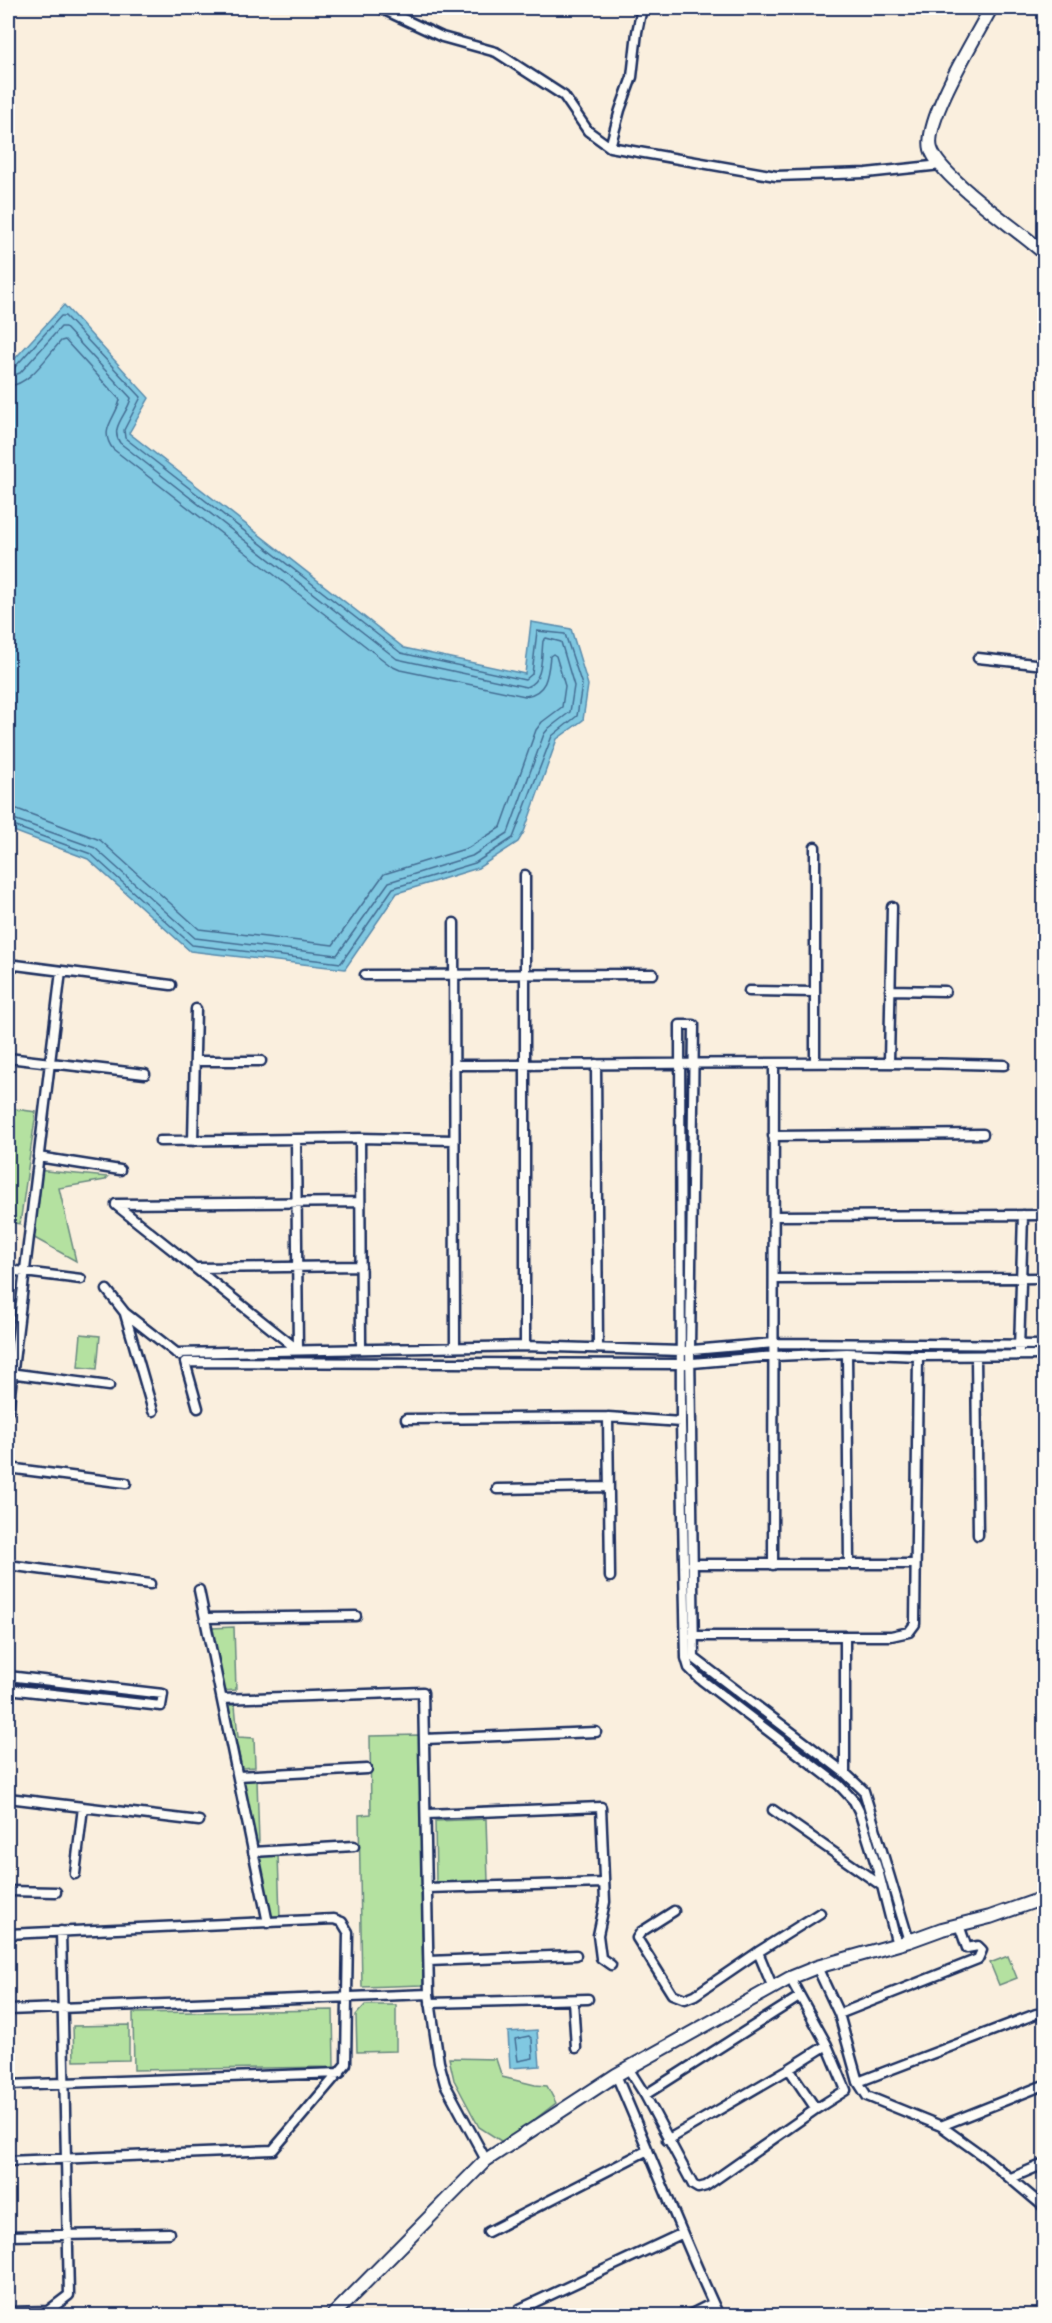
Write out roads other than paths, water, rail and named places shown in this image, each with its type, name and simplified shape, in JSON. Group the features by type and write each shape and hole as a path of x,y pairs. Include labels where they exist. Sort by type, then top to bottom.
{"main road":[{"path":"991,8 952,79 930,133 931,149 948,175 1044,253"},
{"path":"332,2316 486,2160 616,2075 790,1978 817,1967 990,1917 1044,1898"}],"street":[{"path":"380,8 442,37 496,52 564,96 588,131 610,147 776,176 866,172 941,165"},
{"path":"610,147 632,77 642,8"},
{"path":"978,658 1044,666"},
{"path":"815,847 815,1062"},
{"path":"525,874 525,1346"},
{"path":"889,1062 892,907"},
{"path":"454,923 455,1347"},
{"path":"8,964 171,985"},
{"path":"8,1411 10,1373 61,971"},
{"path":"365,975 654,974"},
{"path":"890,990 945,991"},
{"path":"749,991 814,992"},
{"path":"193,1141 196,1009"},
{"path":"686,1350 679,1062 680,1025 694,1025 686,1350 694,1658 845,1773 864,1791 903,1943"},
{"path":"8,1058 145,1074"},
{"path":"195,1061 261,1061"},
{"path":"454,1065 679,1062 774,1064 889,1062 1004,1065"},
{"path":"596,1064 598,1347"},
{"path":"773,1565 774,1064"},
{"path":"773,1136 983,1134"},
{"path":"160,1142 360,1138 454,1140"},
{"path":"360,1138 361,1349"},
{"path":"296,1139 298,1350"},
{"path":"38,1157 120,1170"},
{"path":"298,1350 116,1204 360,1202"},
{"path":"1019,1356 1023,1215"},
{"path":"774,1216 1044,1215"},
{"path":"196,1268 360,1266"},
{"path":"8,1270 81,1279"},
{"path":"774,1279 1044,1278"},
{"path":"107,1290 125,1313 185,1362 198,1408"},
{"path":"125,1313 153,1411"},
{"path":"176,1353 525,1346 686,1350 774,1343 1044,1345"},
{"path":"185,1362 686,1364 775,1356 847,1353 918,1356 1044,1355"},
{"path":"847,1353 849,1564"},
{"path":"693,1636 891,1636 909,1632 915,1624 918,1356"},
{"path":"976,1356 978,1534"},
{"path":"686,1364 681,1422 686,1658 689,1668 839,1785 854,1801 903,1943"},
{"path":"10,1373 109,1386"},
{"path":"406,1419 608,1417 681,1422"},
{"path":"608,1417 610,1577"},
{"path":"8,1468 126,1483"},
{"path":"497,1489 608,1487"},
{"path":"692,1564 915,1564"},
{"path":"8,1565 150,1584"},
{"path":"199,1590 268,1923"},
{"path":"205,1618 356,1616"},
{"path":"845,1636 845,1773"},
{"path":"8,1676 163,1694 161,1706 8,1689"},
{"path":"222,1699 423,1692 430,1999 439,2062 445,2084 486,2160"},
{"path":"424,1739 596,1732"},
{"path":"238,1776 367,1769"},
{"path":"8,1798 199,1821"},
{"path":"75,1874 83,1807"},
{"path":"427,1814 601,1808 605,1902 598,1935 601,1958 611,1965"},
{"path":"773,1810 882,1886"},
{"path":"253,1852 354,1846"},
{"path":"426,1888 604,1883"},
{"path":"8,1891 56,1892"},
{"path":"674,1911 641,1932 637,1938 672,1994 685,1999 695,1995 820,1912"},
{"path":"8,1934 333,1919 342,1922 348,1932 346,2064 273,2150 8,2161"},
{"path":"839,2014 978,1959 982,1950 978,1946 967,1948 959,1925"},
{"path":"8,2312 48,2311 69,2295 61,1931"},
{"path":"758,1952 773,1988"},
{"path":"429,1961 576,1955"},
{"path":"817,1967 839,2014 858,2082 864,2093 871,2099 941,2126 1011,2178 1044,2207"},
{"path":"628,2068 693,2185 698,2188 706,2186 846,2090 827,2045 790,1978"},
{"path":"8,2010 347,1997 588,1999"},
{"path":"645,2096 799,1997"},
{"path":"573,2000 576,2048"},
{"path":"858,2082 1036,2014"},
{"path":"667,2140 827,2045"},
{"path":"789,2069 816,2109"},
{"path":"8,2085 340,2073"},
{"path":"616,2075 681,2234 719,2316"},
{"path":"941,2126 1044,2085"},
{"path":"488,2232 648,2150"},
{"path":"1011,2178 1044,2164"},
{"path":"8,2236 169,2233"},
{"path":"520,2308 681,2234"},
{"path":"687,2316 713,2303"}],"water":[{"path":"64,305 149,398 129,433 404,648 525,674 531,622 571,629 588,685 583,720 557,739 524,832 518,842 478,868 397,893 345,969 190,951 88,859 8,829 8,366"},
{"path":"537,2030 540,2066 510,2068 508,2032"}]}
